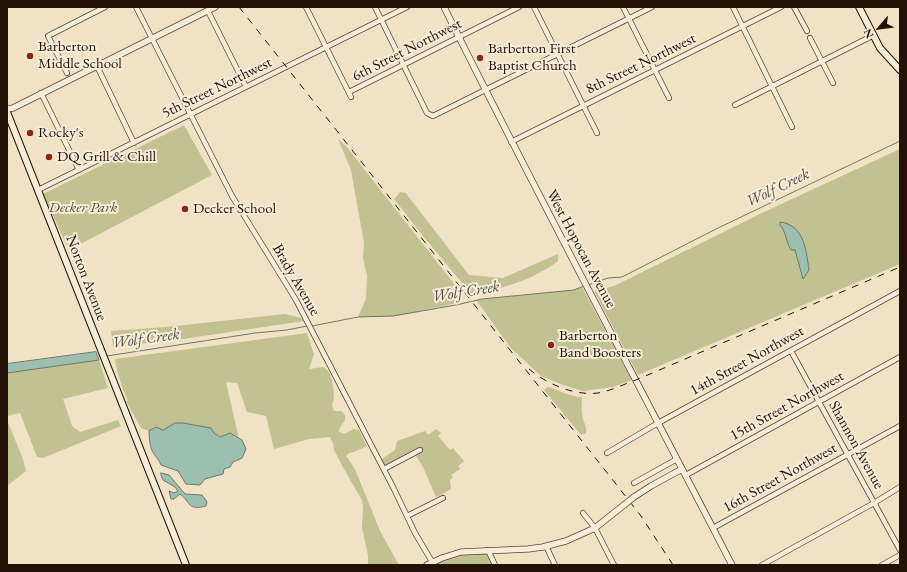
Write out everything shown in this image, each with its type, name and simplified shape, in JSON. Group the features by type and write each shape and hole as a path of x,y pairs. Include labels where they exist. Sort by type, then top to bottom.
{"main road":[{"path":"860,7 880,48 900,69"},
{"name":"Norton Avenue","path":"7,110 100,350 186,565"}],"street":[{"path":"67,73 48,36 106,7"},
{"name":"Brady Avenue","path":"136,7 234,200 282,276 313,331 431,564"},
{"path":"7,110 215,7"},
{"path":"306,7 351,98"},
{"path":"375,7 429,115 433,116 652,7"},
{"name":"5th Street Northwest","path":"38,190 407,7"},
{"name":"West Hopocan Avenue","path":"444,7 511,142 732,565"},
{"name":"6th Street Northwest","path":"348,92 519,7"},
{"path":"534,7 597,133"},
{"path":"623,7 669,98"},
{"path":"733,7 792,127"},
{"name":"8th Street Northwest","path":"511,142 781,7"},
{"path":"794,7 807,31"},
{"path":"208,11 246,87"},
{"path":"735,105 874,35"},
{"path":"810,38 833,83"},
{"path":"97,66 134,143"},
{"path":"41,94 79,170"},
{"name":"14th Street Northwest","path":"607,453 658,423 900,291"},
{"name":"Shannon Avenue","path":"791,351 900,550"},
{"name":"15th Street Northwest","path":"686,475 900,358"},
{"name":"16th Street Northwest","path":"713,528 900,426"},
{"path":"384,469 420,450"},
{"path":"634,483 677,459"},
{"path":"431,564 452,554 461,552 528,549 566,541 595,528 634,497 682,469"},
{"path":"762,565 900,487"},
{"path":"408,516 442,498"},
{"path":"583,513 595,528 614,565"},
{"path":"546,546 555,565"},
{"path":"488,550 495,565"},
{"path":"882,565 900,555"}],"green space":[{"name":"Decker Park","path":"184,125 212,175 69,250 43,194"},
{"path":"338,139 346,146 462,294 453,304 393,316 358,317 366,299 367,276 363,258 364,243 351,170"},
{"path":"900,149 900,264 638,375 594,291 614,286 764,212"},
{"path":"400,192 406,193 469,275 503,278 558,254 558,261 528,278 506,286 472,295 394,199"},
{"path":"582,287 632,380 613,387 583,391 541,376 511,348 476,300 574,290"},
{"path":"285,314 301,318 304,321 183,339 113,347 111,331 166,327"},
{"path":"307,333 314,354 309,369 323,367 328,371 333,388 334,398 332,405 334,411 341,411 345,415 345,420 338,431 344,434 354,429 359,430 367,446 349,453 346,456 355,469 380,531 399,565 368,565 368,555 362,528 362,500 334,450 330,437 309,439 274,449 266,416 247,412 237,383 226,382 239,439 230,433 220,437 214,433 211,428 175,423 163,430 156,427 149,431 141,428 126,401 128,401 120,380 115,359"},
{"path":"99,360 108,388 63,399 72,426 80,432 118,420 121,426 43,458 37,457 20,413 7,416 7,373"},
{"path":"548,387 569,395 582,397 582,416 586,427 586,433 581,435 544,390"},
{"path":"7,420 23,459 26,471 7,486"},
{"path":"436,429 441,433 438,436 450,450 453,448 464,461 458,466 460,469 451,475 453,477 450,480 451,489 436,497 423,467 414,453 384,469 379,461 395,450 397,441 425,431 428,435"},
{"path":"487,551 493,565 436,565 434,563 453,555"}],"shaded area":[{"path":"781,222 789,224 800,234 803,240 809,270 803,279 795,250 791,250 789,247 784,230 780,225"},
{"path":"96,352 99,360 7,373 7,364"},
{"path":"175,423 211,428 214,433 220,437 230,433 242,440 246,449 242,458 233,462 230,467 224,469 223,474 205,479 200,485 186,484 178,471 161,465 153,452 150,443 149,431 156,427 163,430"},
{"path":"161,473 169,475 185,494 202,495 207,502 206,506 192,507 180,494 174,499 171,499 169,491 174,493 178,491 175,487 163,480"}],"waterway":[{"name":"Wolf Creek","path":"588,285 608,278 622,277 716,229 900,141"},
{"name":"Wolf Creek","path":"312,326 358,317 393,316 482,299 574,290 584,286"},
{"name":"Wolf Creek","path":"107,356 307,326"}],"railway":[{"path":"239,7 641,516 673,565"},
{"path":"529,369 544,380 570,391 580,393 603,392 636,380 900,267"}],"place":[{"name":"Barberton Middle School","path":"30,56"},
{"name":"Barberton First Baptist Church","path":"480,58"},
{"name":"Rocky's","path":"30,133"},
{"name":"DQ Grill & Chill","path":"49,157"},
{"name":"Decker School","path":"185,209"},
{"name":"Barberton Band Boosters","path":"551,345"}]}
